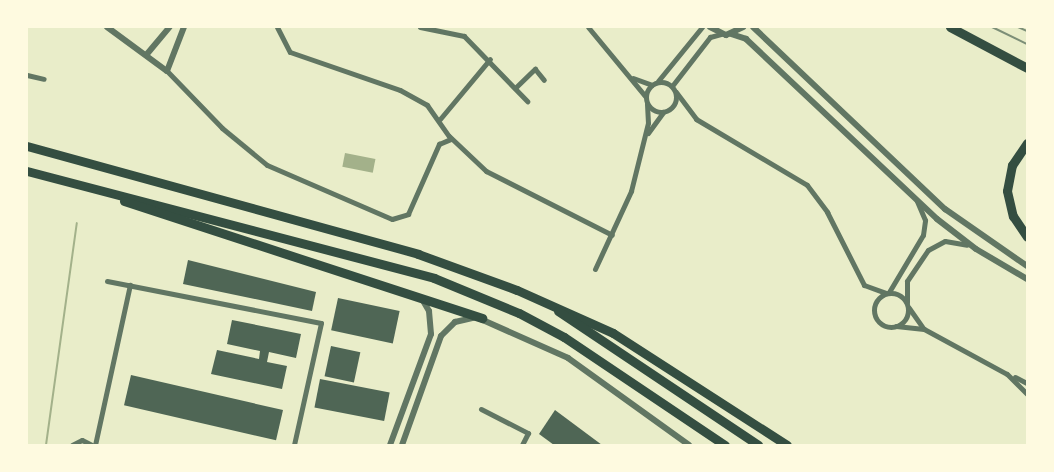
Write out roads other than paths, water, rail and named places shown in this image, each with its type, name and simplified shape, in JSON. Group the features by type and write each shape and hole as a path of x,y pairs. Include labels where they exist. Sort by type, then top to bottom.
{"highway":[{"path":"950,27 1027,68"},
{"path":"1027,143 1012,165 1007,191 1013,216 1027,237"},
{"path":"27,146 418,254 517,290 613,333 787,445"},
{"path":"27,171 434,278 519,313 564,337 725,445"},
{"path":"44,175 482,318"},
{"path":"538,299 758,445"}],"street":[{"path":"107,27 147,54 167,71 222,128 267,165 392,219 408,214 439,144 451,139"},
{"path":"147,54 170,27"},
{"path":"167,71 184,27"},
{"path":"277,27 290,52 400,90 428,105 440,119 451,139 486,171 612,235"},
{"path":"420,27 464,36 490,59 527,101"},
{"path":"588,27 646,97 647,104 645,140 627,201 595,269"},
{"path":"646,97 654,83 702,27"},
{"path":"710,27 721,34"},
{"path":"730,34 743,27"},
{"path":"753,27 945,209 1027,266"},
{"path":"645,140 663,112 675,104 674,89 710,37 730,34 746,39 917,200 976,249 1027,279"},
{"path":"440,119 490,59"},
{"path":"515,88 535,69 544,80"},
{"path":"627,74 674,89 696,119 807,185 827,212 864,285 887,293 899,294 924,329"},
{"path":"27,75 44,79"},
{"path":"647,104 663,112"},
{"path":"917,200 925,220 923,235 887,293 876,301 874,315 883,325 924,329 1027,383"},
{"path":"896,327 906,318 909,278 930,248 953,241 976,249"},
{"path":"106,281 321,323 294,445"},
{"path":"72,445 82,440 93,445 130,285"},
{"path":"390,445 430,334 429,311 419,297"},
{"path":"402,445 441,336 456,322 482,318 568,358 689,445"},
{"path":"1009,375 1027,394"},
{"path":"481,409 528,433 522,445"}],"waterway":[{"path":"46,445 77,223"}],"railway":[{"path":"992,27 1027,44"},
{"path":"1018,27 1027,31"}]}
